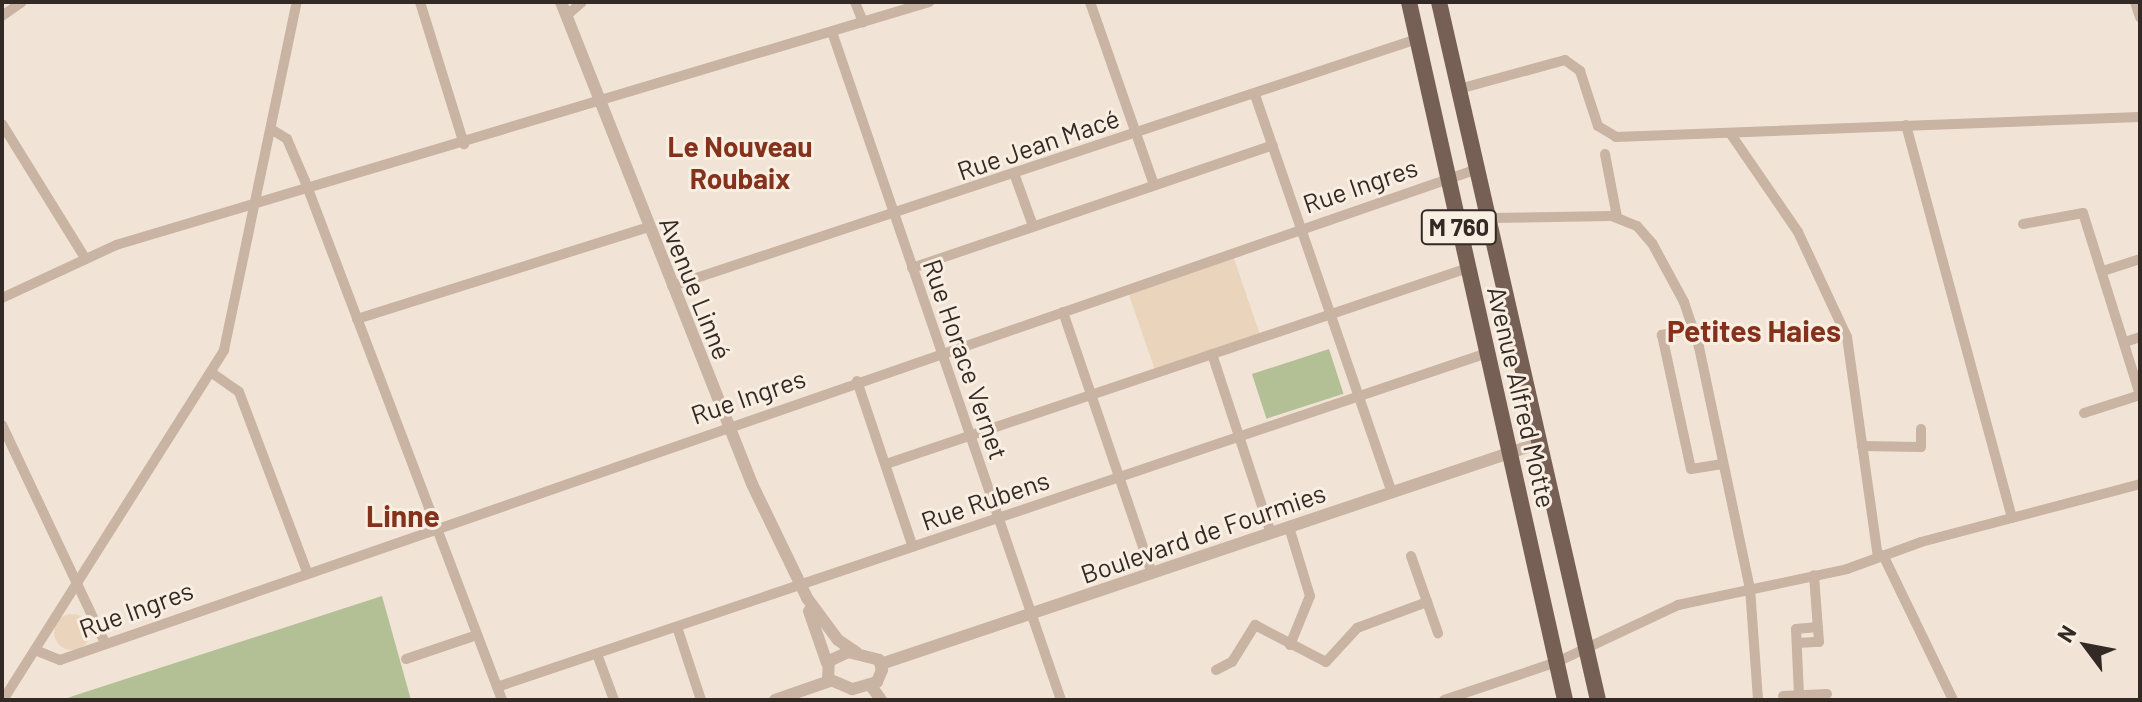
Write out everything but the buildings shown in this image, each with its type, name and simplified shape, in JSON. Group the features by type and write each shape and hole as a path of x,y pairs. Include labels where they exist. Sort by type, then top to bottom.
{"main road":[{"name":"Avenue Alfred Motte","path":"1409,2 1565,700"},
{"name":"Avenue Alfred Motte","path":"1439,2 1598,700"}],"street":[{"path":"2,16 22,2"},
{"path":"3,700 212,373 228,340 297,2"},
{"path":"420,2 464,144"},
{"name":"Avenue Linné","path":"561,2 727,427 800,586 827,663"},
{"path":"566,16 582,2"},
{"path":"855,2 863,22"},
{"path":"2,298 85,258 929,2"},
{"path":"1090,2 1154,185"},
{"path":"2135,2 2140,17"},
{"name":"Rue Horace Vernet","path":"832,32 1061,700"},
{"name":"Rue Jean Macé","path":"672,286 1015,176 1417,39"},
{"path":"1459,89 1562,59 1580,71 1598,126 1610,136 2140,117"},
{"path":"1255,95 1392,493"},
{"path":"2,124 85,258"},
{"path":"1906,125 2012,518"},
{"path":"271,129 287,139 308,190 502,700"},
{"path":"1730,133 1798,232 1847,337 1881,556 1953,700"},
{"path":"912,268 1273,145"},
{"path":"1605,154 1617,217"},
{"name":"Rue Ingres","path":"35,650 60,660 857,381 941,355 1477,169"},
{"path":"1015,176 1033,226"},
{"path":"2023,224 2083,213 2103,271 2140,395 2084,413"},
{"path":"1488,218 1617,217 1637,226 1652,243 1694,328 1750,588 1758,700"},
{"path":"357,319 648,227"},
{"path":"2103,271 2140,259"},
{"path":"886,464 1468,268"},
{"path":"1063,312 1152,573"},
{"path":"1694,328 1662,335 1691,469 1723,464"},
{"path":"2125,342 2140,337"},
{"name":"Rue Rubens","path":"497,687 1487,353"},
{"path":"1212,354 1271,533"},
{"path":"212,373 239,392 307,572"},
{"path":"857,381 913,547"},
{"path":"2,425 105,643"},
{"path":"1862,446 1921,447 1921,429"},
{"name":"Boulevard de Fourmies","path":"881,664 1539,443"},
{"path":"1444,700 1557,662 1672,607 1814,575 2140,484"},
{"path":"1289,527 1310,596 1290,645"},
{"path":"1411,556 1438,633"},
{"path":"1799,695 1796,629 1818,627 1814,575"},
{"name":"Avenue Linné","path":"800,586 836,637 856,652"},
{"path":"1216,670 1232,662 1255,625 1316,661 1331,661 1357,628 1427,602"},
{"path":"677,627 701,700"},
{"path":"406,659 477,635"},
{"path":"775,700 830,681 852,689 871,686 880,678 881,664 856,652 837,655 827,663 830,681"},
{"path":"597,654 614,700"},
{"path":"871,686 881,700"},
{"path":"1783,696 1827,694"}],"green space":[{"path":"1329,349 1344,394 1266,419 1252,374"},
{"path":"382,596 411,700 63,700 73,696"}],"shaded area":[{"path":"1232,253 1261,337 1156,373 1127,289"},
{"path":"72,614 85,619 90,632 85,645 72,650 59,645 54,632 59,619"}],"district":[{"name":"Le Nouveau Roubaix","path":"740,162"},
{"name":"Petites Haies","path":"1754,330"},
{"name":"Linne","path":"403,515"}]}
